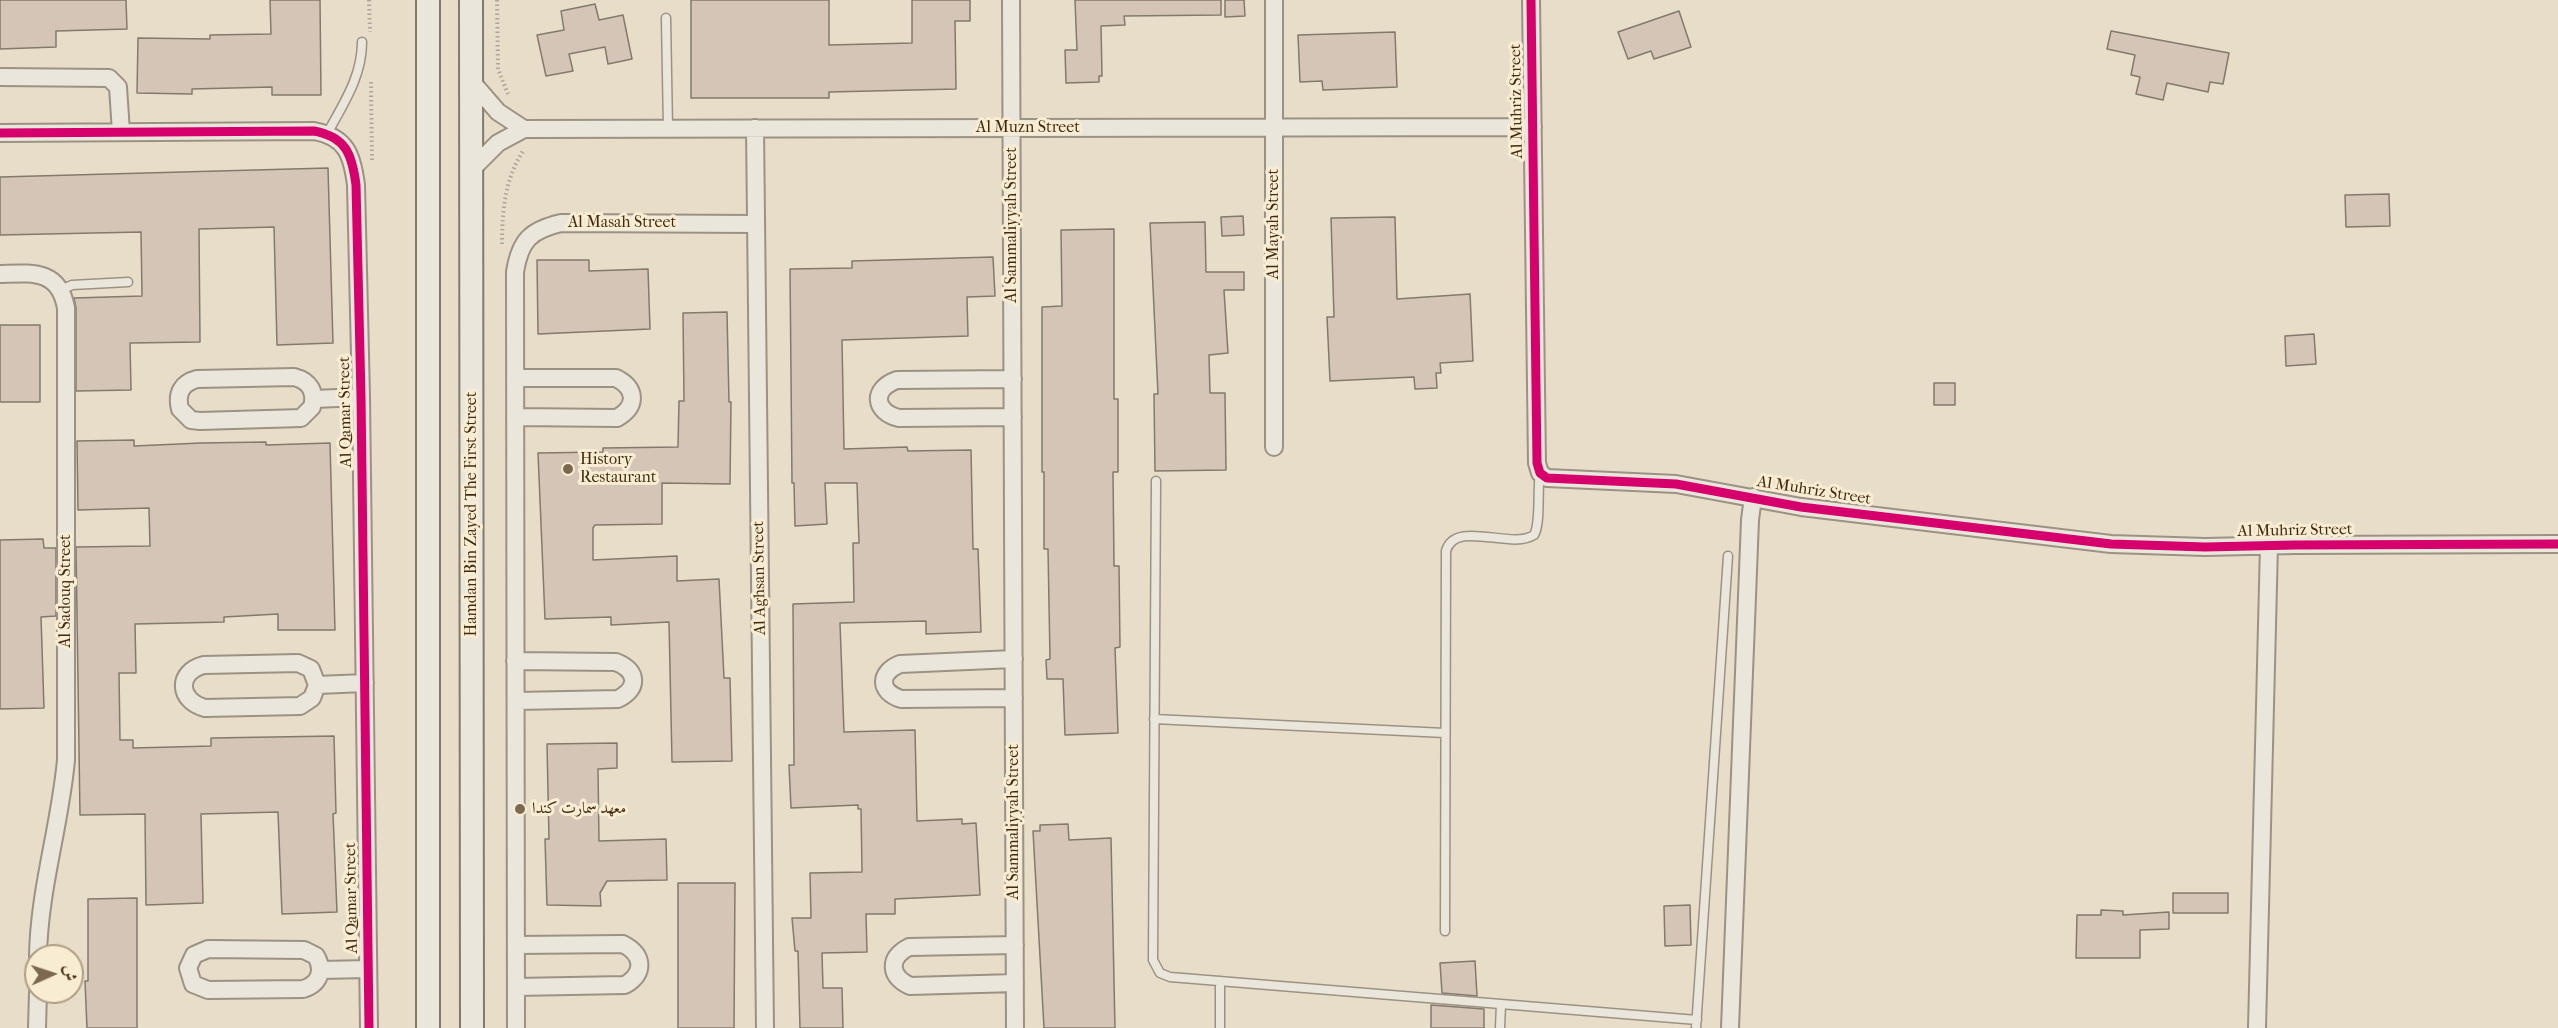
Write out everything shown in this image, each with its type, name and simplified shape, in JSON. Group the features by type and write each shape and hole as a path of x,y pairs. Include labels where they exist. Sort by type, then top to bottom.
{"main road":[{"path":"428,0 428,1028"},
{"name":"Hamdan Bin Zayed The First Street","path":"471,0 472,1028"}],"street":[{"name":"Al Sammaliyyah Street","path":"1011,0 1016,1028"},
{"name":"Al Mayah Street","path":"1274,0 1274,447"},
{"name":"Al Muhriz Street","path":"1531,0 1537,463 1540,473 1550,478 1676,484 1802,507 2111,544 2205,548 2269,545 2558,544"},
{"path":"0,77 109,78 118,87 121,132"},
{"path":"472,82 498,112 524,129"},
{"name":"Al Muzn Street","path":"472,169 498,142 524,129 1533,127"},
{"name":"Al Aghsan Street","path":"755,128 765,1028"},
{"path":"0,133 314,131 327,134"},
{"name":"Al Qamar Street","path":"327,134 346,147 355,172 361,397 369,1028"},
{"name":"Al Masah Street","path":"516,1028 515,272 518,253 528,237 542,227 561,222 756,224"},
{"path":"0,274 42,275 61,290"},
{"name":"Al Sadouq Street","path":"40,944 41,919 60,811 66,760 66,308 61,290"},
{"name":"Al Qamar Street","path":"294,377 308,383 313,391 314,399 312,407 301,418 200,422 184,415 178,401 184,386 197,379 294,377"},
{"path":"515,378 616,378 626,383 631,392 632,403 626,412 617,418 515,417"},
{"path":"1012,379 897,380 886,384 880,392 880,406 887,415 899,418 1013,417"},
{"name":"Al Qamar Street","path":"314,399 361,397"},
{"path":"1730,1028 1750,520 1753,497"},
{"path":"2257,1028 2269,545"},
{"path":"1014,659 900,664 890,668 884,677 885,688 891,696 901,699 1014,698"},
{"path":"515,661 616,662 626,666 632,675 633,685 627,694 618,699 516,701"},
{"path":"298,663 311,669 317,685 312,698 300,706 205,708 191,702 184,691 190,671 204,665 298,663"},
{"path":"317,685 365,683"},
{"path":"516,945 623,944 633,949 639,958 639,970 634,979 625,985 516,987"},
{"path":"1015,945 909,947 900,952 894,961 895,972 901,981 910,986 1015,983"},
{"path":"208,949 303,950 316,956 321,970 318,980 303,989 208,990 193,984 188,968 194,955 208,949"},
{"name":"Al Qamar Street","path":"321,970 368,969"},
{"path":"38,1004 38,1028"}],"lane":[{"path":"666,18 668,129"},
{"path":"327,134 356,80 361,62 362,42"},
{"path":"61,290 72,285 128,282"},
{"path":"1445,931 1447,546 1454,539 1463,536 1524,540 1534,535 1538,526 1537,491 1540,473"},
{"path":"1156,481 1154,965 1164,976 1501,1004 1697,1024 1728,556"},
{"path":"1155,719 1445,733"},
{"path":"1220,981 1220,1028"},
{"path":"1500,1028 1501,1004"}],"path":[{"path":"497,0 498,69 511,98"}],"building":[{"path":"0,0 126,0 127,29 56,31 56,47 0,49"},
{"path":"270,0 320,0 321,95 272,95 272,87 192,89 192,94 137,93 138,38 210,39 210,35 271,34"},
{"path":"691,0 829,0 829,45 912,43 912,0 970,0 970,21 955,21 956,89 829,92 829,98 691,98"},
{"path":"1075,0 1221,0 1221,15 1124,16 1125,25 1101,26 1102,76 1099,76 1099,82 1066,83 1065,50 1077,50"},
{"path":"1225,0 1244,0 1245,16 1225,17"},
{"path":"595,4 599,20 623,15 632,59 608,64 605,47 569,54 573,71 546,76 537,35 564,30 561,11"},
{"path":"1679,11 1691,47 1654,59 1651,51 1628,59 1618,32"},
{"path":"2111,31 2229,53 2223,84 2210,82 2208,92 2167,83 2163,100 2136,94 2140,77 2131,75 2135,55 2107,49"},
{"path":"1395,32 1397,87 1323,90 1322,81 1300,82 1298,35"},
{"path":"328,168 333,343 277,345 274,227 199,229 200,342 130,343 131,390 76,391 74,298 142,296 141,232 0,235 0,177"},
{"path":"2389,194 2390,226 2346,227 2345,195"},
{"path":"1243,216 1244,235 1222,236 1221,217"},
{"path":"1395,217 1397,299 1470,294 1473,361 1440,363 1441,373 1436,373 1437,388 1415,389 1414,377 1330,381 1327,317 1334,317 1331,218"},
{"path":"1205,222 1206,272 1244,272 1244,290 1224,290 1228,353 1209,355 1210,393 1225,393 1226,470 1155,471 1154,394 1158,394 1150,223"},
{"path":"1114,229 1114,399 1118,399 1118,472 1113,472 1114,566 1119,566 1120,647 1115,648 1118,733 1065,735 1063,679 1047,679 1046,660 1050,659 1048,549 1044,549 1044,472 1042,472 1042,307 1062,306 1061,230"},
{"path":"993,257 995,296 967,297 968,336 842,340 844,449 907,447 908,451 971,450 973,549 978,549 981,632 926,634 926,621 840,623 844,732 915,730 917,821 962,819 962,824 976,823 980,895 895,899 895,914 866,914 867,952 822,953 823,988 842,988 843,1028 800,1028 798,951 795,951 792,918 811,918 810,873 862,872 861,809 858,809 858,805 791,808 789,765 794,765 793,604 854,602 853,543 859,543 857,483 825,483 827,524 795,526 794,483 792,483 790,269 852,268 852,261"},
{"path":"537,260 589,260 589,271 648,269 650,329 538,334"},
{"path":"727,312 729,402 731,402 730,484 662,483 662,524 595,525 593,528 593,560 677,556 677,581 719,579 724,678 730,678 732,761 672,762 669,622 611,625 611,617 545,619 538,453 603,452 603,448 678,447 679,401 684,401 683,313"},
{"path":"0,325 40,325 40,402 0,402"},
{"path":"2314,334 2316,364 2286,366 2285,336"},
{"path":"1934,383 1955,383 1955,405 1934,405"},
{"path":"134,440 134,446 266,442 266,445 330,443 335,630 278,630 278,614 224,617 224,622 135,624 136,673 119,673 120,740 133,740 133,748 211,746 211,738 334,736 336,813 333,814 337,912 282,914 278,812 201,814 203,903 146,905 145,814 80,815 76,547 150,546 149,508 78,510 77,441"},
{"path":"43,539 44,548 56,548 56,616 41,617 44,708 0,709 0,540"},
{"path":"617,743 617,768 598,769 599,841 666,839 667,880 607,881 600,893 601,906 547,905 545,839 549,839 547,744"},
{"path":"1068,824 1069,840 1111,838 1115,1028 1044,1028 1033,831 1040,831 1040,825"},
{"path":"678,883 735,883 734,1028 678,1028"},
{"path":"2173,893 2228,893 2228,913 2173,913"},
{"path":"137,898 137,1028 87,1028 85,981 88,981 88,899"},
{"path":"1690,905 1691,945 1665,946 1664,906"},
{"path":"2101,910 2123,911 2123,915 2169,912 2169,929 2140,930 2140,958 2076,958 2077,915 2101,915"},
{"path":"1475,961 1477,996 1442,993 1440,963"},
{"path":"1431,1005 1484,1009 1484,1028 1431,1028"}],"cycle path":[{"path":"1531,0 1537,463 1540,473 1547,478 1676,484 1801,507 2111,544 2205,547 2558,544"},
{"path":"0,133 314,131 334,138 346,149 349,156 356,185 361,397 369,1028"}],"place":[{"name":"History Restaurant","path":"568,469"},
{"name":"معهد سمارت كندا","path":"520,809"}]}
